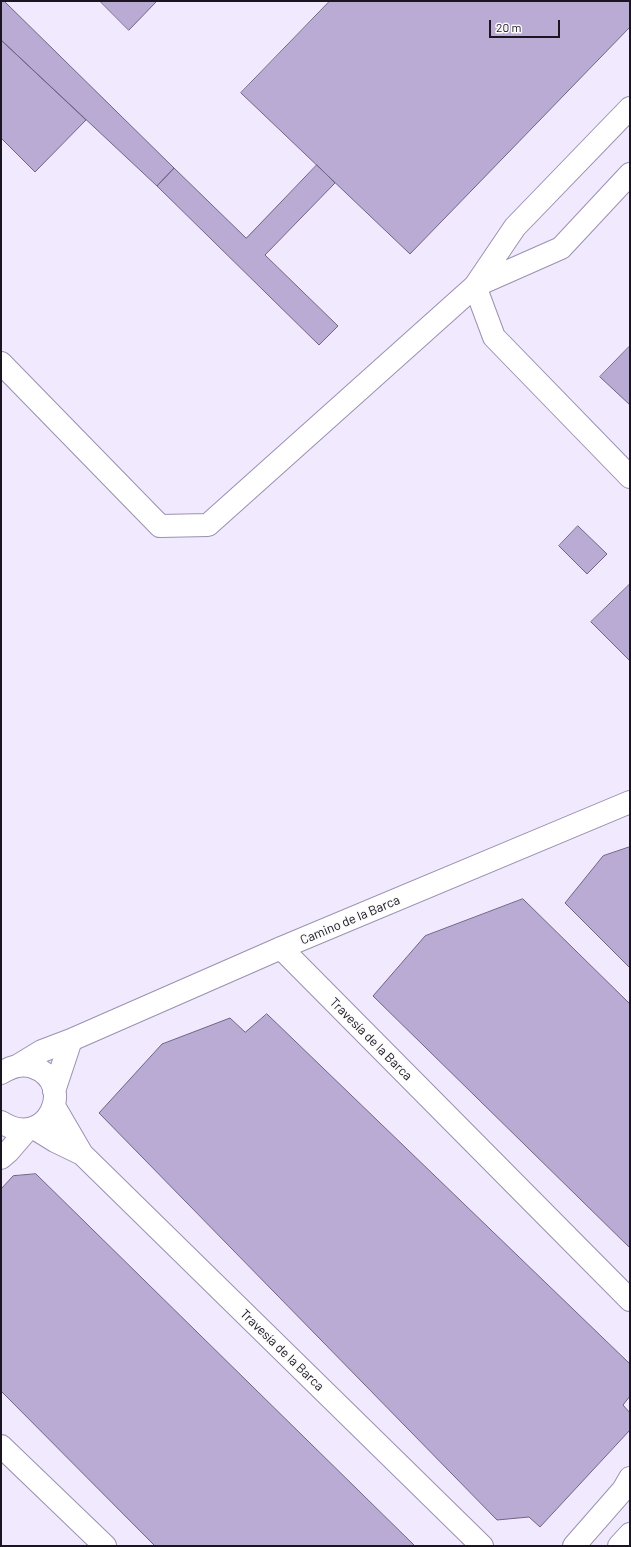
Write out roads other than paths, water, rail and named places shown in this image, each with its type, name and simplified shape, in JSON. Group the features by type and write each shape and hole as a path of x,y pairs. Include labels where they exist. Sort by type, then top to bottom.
{"street":[{"path":"1,362 160,526 208,525 475,286 515,227 630,108"},
{"path":"475,286 561,248 630,174"},
{"path":"475,286 494,337 630,476"},
{"name":"Camino de la Barca","path":"10,1069 42,1052 281,948 630,802"},
{"name":"Travesía de la Barca","path":"281,948 630,1300"},
{"path":"1,1122 9,1128 20,1130 31,1129 42,1124 49,1116 71,1040"},
{"path":"10,1069 29,1065 39,1069 46,1075 52,1084 54,1098 82,1154"},
{"path":"31,1129 82,1154"},
{"path":"1,1158 31,1129"},
{"name":"Travesía de la Barca","path":"82,1154 482,1546"},
{"path":"1,1446 105,1546"},
{"path":"574,1546 622,1490 630,1478"},
{"path":"620,1546 630,1534"}]}
